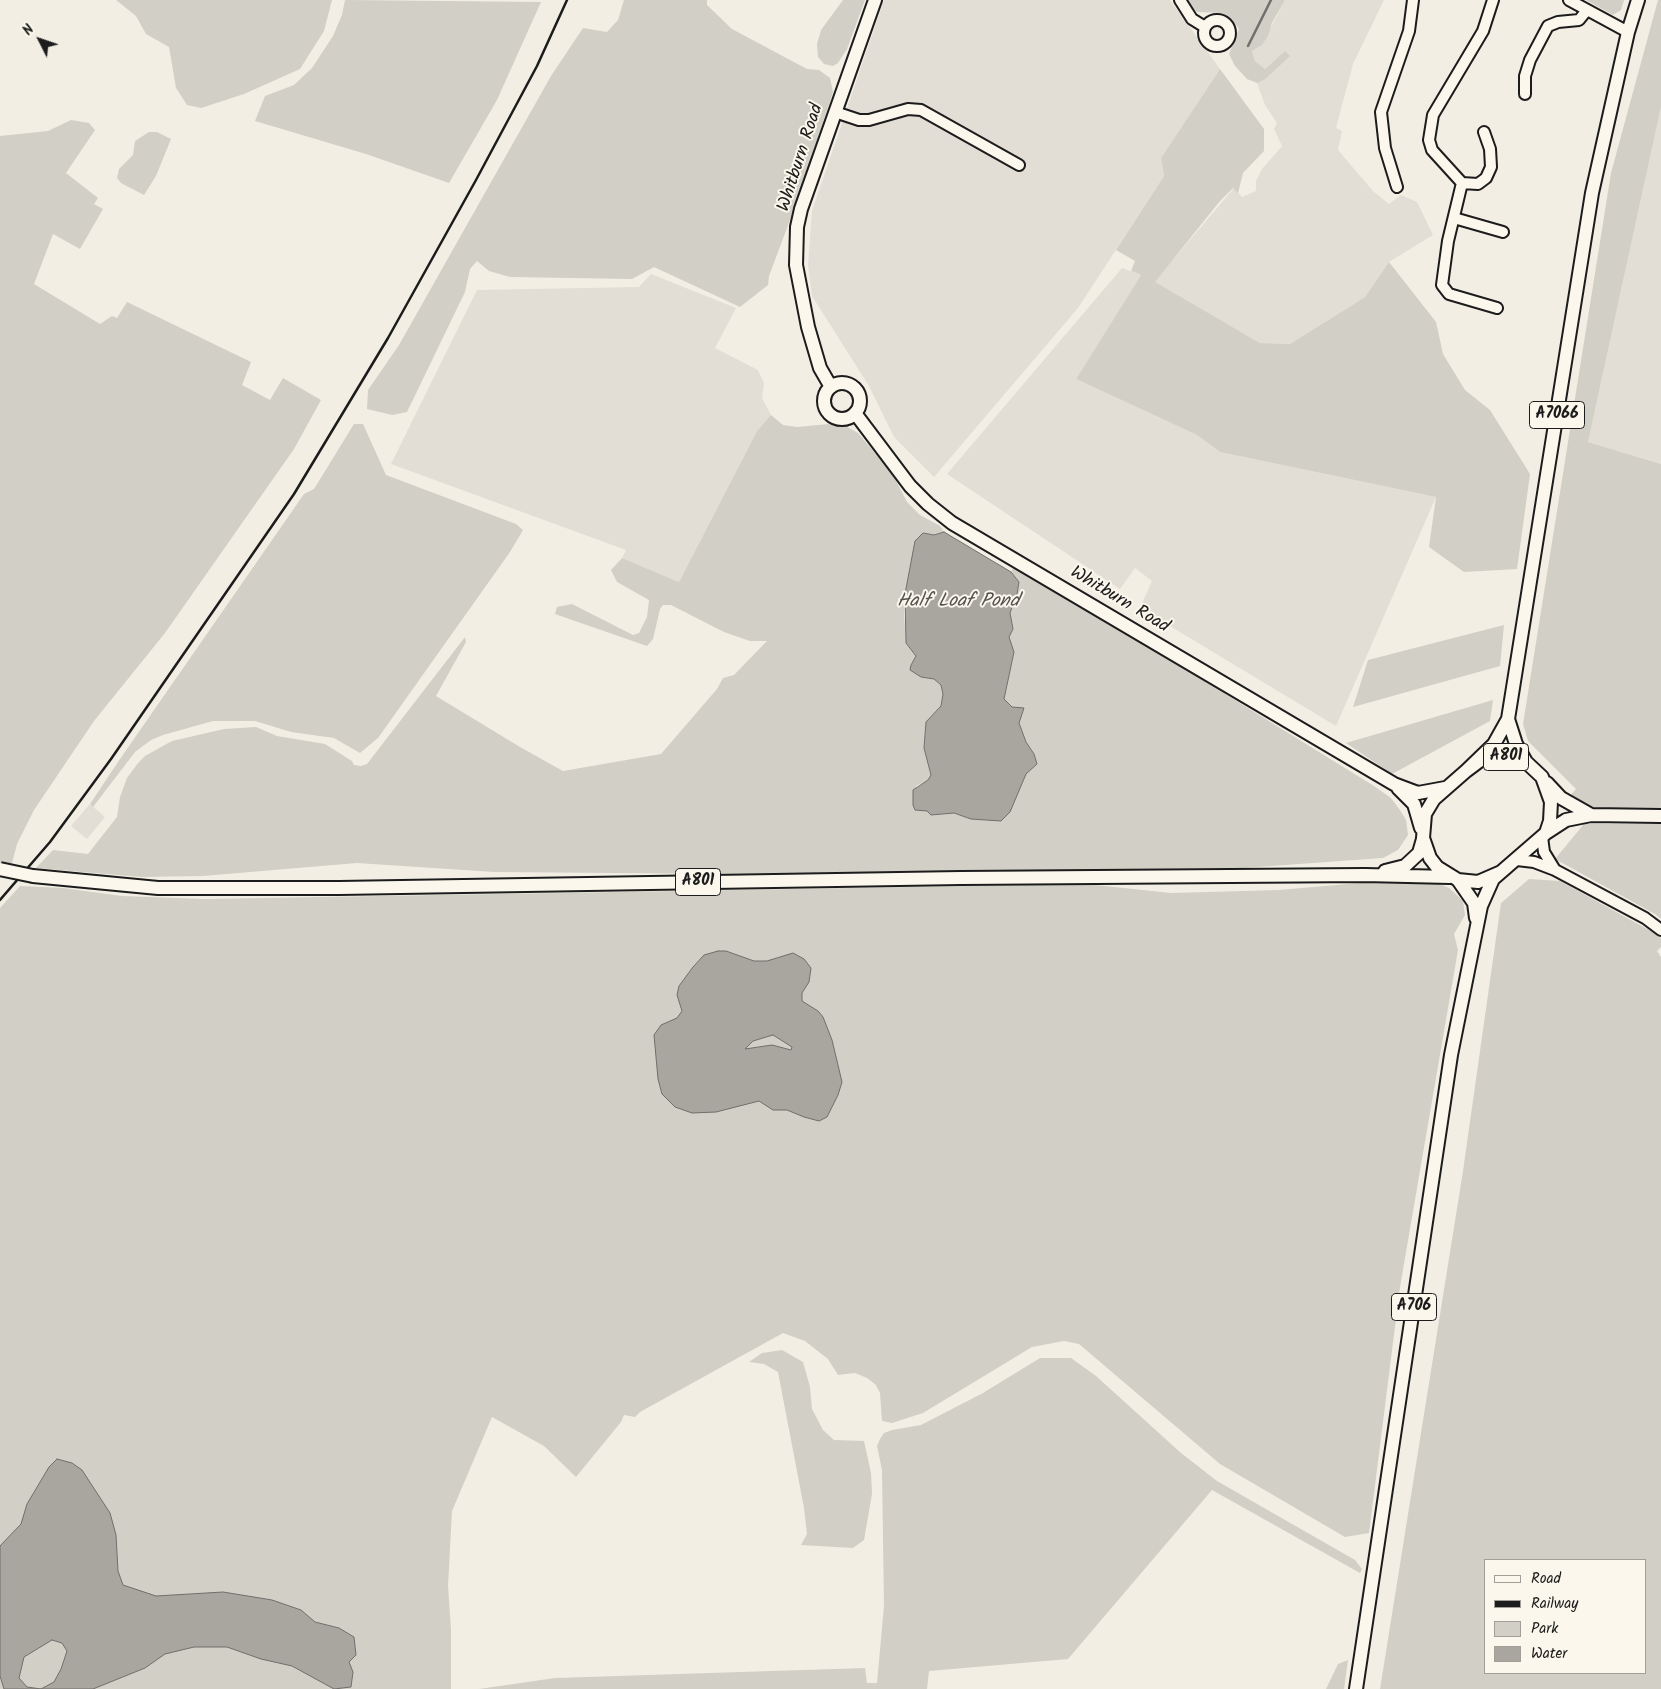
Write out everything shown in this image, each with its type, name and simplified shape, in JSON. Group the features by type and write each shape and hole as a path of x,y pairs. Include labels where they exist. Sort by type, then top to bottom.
{"main road":[{"name":"Whitburn Road","path":"832,387 820,368 812,348 795,248 801,209 875,0"},
{"name":"A7066","path":"1466,770 1494,744 1508,719 1592,193 1628,32 1638,0"},
{"path":"845,383 857,391 860,400 855,413 850,417 838,418 827,411 824,400 832,387 845,383"},
{"name":"Whitburn Road","path":"855,413 910,486 928,504 952,523 1394,784 1418,793 1444,788"},
{"name":"A7066","path":"1508,719 1516,744 1526,762"},
{"name":"A801","path":"1365,875 1405,866 1419,853 1425,814 1434,799 1444,788 1482,759 1516,758 1526,762 1561,798 1591,815"},
{"name":"A801","path":"1542,777 1551,802 1550,821 1544,835"},
{"name":"Whitburn Road","path":"1394,784 1414,804 1423,836"},
{"name":"A801","path":"0,870 33,876 158,888 1365,875 1454,878 1478,882 1501,872 1544,835 1566,820 1591,815 1661,816"},
{"path":"1423,836 1430,858 1454,878"},
{"name":"A706","path":"1356,1689 1451,1055 1481,906 1493,880 1513,863"},
{"name":"A706","path":"1454,878 1474,903 1478,925"}],"street":[{"path":"1180,0 1192,19 1205,27"},
{"path":"1397,187 1385,148 1381,112 1409,31 1413,0"},
{"path":"1484,132 1490,149 1491,167 1486,178 1478,184 1462,183 1432,150 1429,140 1433,115 1483,32 1493,0"},
{"path":"1569,0 1628,32"},
{"path":"1525,94 1525,76 1530,60 1548,26 1558,22 1579,20 1587,10"},
{"path":"835,112 859,120 869,120 908,109 921,110 1019,165"},
{"path":"1462,183 1442,285 1449,294 1497,308"},
{"path":"1454,218 1503,232"},
{"path":"1544,835 1544,852 1555,870"},
{"path":"1513,863 1534,862 1555,870 1646,918 1661,930"}],"shaded area":[{"path":"884,0 1170,0 1220,69 1161,158 1164,176 1078,308 934,477 894,437 869,386 812,296 808,265 812,211"},
{"path":"1285,0 1384,0 1353,64 1336,128 1342,131 1338,150 1373,191 1389,204 1401,195 1417,202 1433,235 1389,262 1365,297 1290,344 1260,343 1154,282 1234,188 1242,197 1256,191 1256,181 1262,169 1282,146 1274,129 1277,123 1265,105 1257,83 1264,80 1285,51 1265,69 1255,61 1252,51 1262,45"},
{"path":"1661,107 1661,464 1588,442"},
{"path":"1122,268 1141,275 1076,379 1197,435 1220,452 1436,497 1336,726 1140,608 1152,581 1135,568 1120,589 947,474"},
{"path":"651,274 736,308 715,348 758,370 764,383 762,398 771,415 757,431 679,582 622,558 626,550 391,464 477,290 639,287"},
{"path":"90,804 105,817 87,839 71,826"}],"green space":[{"path":"116,0 332,0 324,31 300,69 244,94 201,108 187,105 176,88 169,47 146,34 136,16"},
{"path":"345,0 541,2 497,100 449,183 366,154 255,121 265,96 294,85 312,68 333,36 342,15"},
{"path":"624,0 707,0 707,5 732,29 807,69 819,70 830,78 833,92 796,204 769,276 768,285 740,307 654,267 632,279 510,277 489,271 477,261 470,269 465,292 407,412 392,415 367,409 368,390 399,345 551,76 583,28 607,32 618,20"},
{"path":"843,0 865,0 847,49 838,63 833,66 824,64 818,57 817,44 821,30"},
{"path":"1186,0 1285,0 1272,23 1268,36 1262,45 1252,51 1255,61 1265,69 1285,51 1290,56 1264,80 1257,83 1247,79 1235,66 1229,54 1239,29 1233,21 1222,13 1197,12"},
{"path":"1586,0 1624,0 1621,10 1613,15"},
{"path":"1658,0 1661,0 1661,107 1588,442 1661,464 1661,809 1597,808 1588,806 1570,796 1576,789 1528,741 1523,724 1611,173"},
{"path":"1220,69 1264,129 1264,151 1243,173 1238,193 1233,188 1220,201 1155,282 1260,343 1290,344 1365,297 1389,262 1436,322 1443,354 1465,390 1490,410 1530,474 1517,569 1464,572 1429,547 1436,497 1220,452 1197,435 1076,379 1141,275 1131,271 1135,261 1116,250 1164,176 1161,158"},
{"path":"71,120 89,123 95,130 66,173 98,198 94,204 103,209 80,249 53,234 34,284 100,324 112,316 117,318 127,302 251,362 242,385 270,400 283,378 321,400 294,449 165,633 94,721 34,810 17,844 12,863 6,866 0,865 0,136 48,131"},
{"path":"149,132 157,132 171,139 156,176 144,195 121,183 117,178 119,169 133,155 135,141"},
{"path":"771,415 783,425 797,427 829,424 847,427 858,433 892,473 907,502 920,515 940,526 944,532 934,535 923,533 905,594 904,614 906,643 916,656 911,664 921,677 934,679 941,685 943,694 941,706 926,723 924,748 931,775 929,780 916,786 932,815 954,813 971,819 1018,792 1026,774 1037,764 1012,707 1004,699 1014,652 1009,637 1013,629 1010,613 1019,582 1011,572 1015,564 1391,798 1406,820 1408,835 1398,850 1383,858 1243,868 731,874 494,872 357,863 203,876 141,877 36,868 53,850 88,854 117,817 120,797 127,778 138,763 145,756 172,741 224,729 256,727 277,736 325,744 352,761 354,765 361,766 367,764 465,637 466,642 436,696 520,747 563,771 661,754 717,689 723,678 734,675 767,641 750,641 724,632 671,605 663,605 660,609 653,639 647,646 555,614 557,607 572,604 633,635 639,633 647,617 649,600 617,582 611,570 622,558 679,582 757,431"},
{"path":"354,424 363,424 386,475 516,524 523,530 510,552 378,738 360,753 334,738 291,732 255,721 213,721 151,740 135,752 93,807 90,804 120,759 304,494 314,489"},
{"path":"1504,625 1500,666 1353,707 1368,660"},
{"path":"1493,700 1490,721 1392,774 1346,743"},
{"path":"1584,824 1661,824 1661,919 1555,859"},
{"path":"1529,879 1560,881 1658,935 1661,939 1661,947 1657,951 1661,957 1661,1689 1380,1689 1463,1171 1501,903"},
{"path":"1359,883 1438,883 1449,888 1463,901 1465,915 1454,934 1458,950 1400,1287 1369,1533 1345,1537 1220,1464 1079,1344 1064,1341 1032,1347 923,1413 892,1423 882,1421 880,1393 876,1385 867,1378 855,1373 838,1375 828,1359 805,1341 783,1333 640,1412 635,1417 624,1415 621,1422 576,1477 544,1446 492,1417 452,1511 448,1586 451,1630 451,1689 0,1689 0,908 20,886 63,888 122,896 204,899 1086,884 1171,893 1279,890"},
{"path":"782,1350 803,1362 810,1387 812,1409 823,1430 834,1440 864,1441 871,1473 872,1494 864,1540 853,1548 801,1545 807,1534 804,1508 778,1372 764,1364 749,1362 762,1353"},
{"path":"1040,1358 1071,1358 1096,1376 1181,1453 1217,1481 1355,1560 1362,1569 1360,1573 1212,1490 1068,1659 929,1671 927,1689 479,1689 555,1678 865,1668 867,1683 877,1683 884,1606 882,1470 877,1446 880,1439 884,1433 892,1430 921,1425 983,1393"},
{"path":"1348,1660 1344,1689 1326,1689 1338,1664"}],"water":[{"name":"Half Loaf Pond","path":"944,532 1011,572 1019,582 1010,613 1013,629 1009,637 1014,652 1004,699 1012,707 1024,708 1019,723 1037,764 1026,774 1010,812 1001,821 971,819 954,813 931,815 927,811 915,810 913,805 913,790 928,780 931,775 924,748 926,722 941,706 943,694 941,685 934,679 921,677 910,670 916,656 906,643 905,594 915,541 923,533 934,535"},
{"path":"726,951 754,961 767,961 793,953 804,959 811,968 809,982 802,993 802,1001 818,1011 823,1017 832,1040 842,1082 827,1117 819,1121 787,1110 773,1110 759,1101 716,1112 692,1113 675,1107 662,1094 658,1079 654,1035 661,1025 677,1018 682,1011 677,995 679,986 704,955","holes":["773,1035 792,1047 791,1050 772,1045 745,1049 753,1041"]},
{"path":"57,1459 72,1463 82,1470 110,1513 116,1535 118,1571 123,1585 156,1596 223,1592 272,1600 301,1610 315,1622 339,1628 354,1637 356,1655 349,1662 353,1672 351,1687 334,1689 292,1666 261,1659 227,1647 194,1647 165,1654 145,1668 93,1689 41,1689 4,1689 0,1676 0,1546 21,1524 27,1504 49,1467","holes":["52,1640 62,1643 67,1651 54,1682 41,1689 27,1687 19,1678 24,1657"]}],"waterway":[{"path":"1248,46 1271,0"}],"railway":[{"path":"0,900 50,842 111,759 294,494 388,338 476,180 537,66 567,0"}]}
